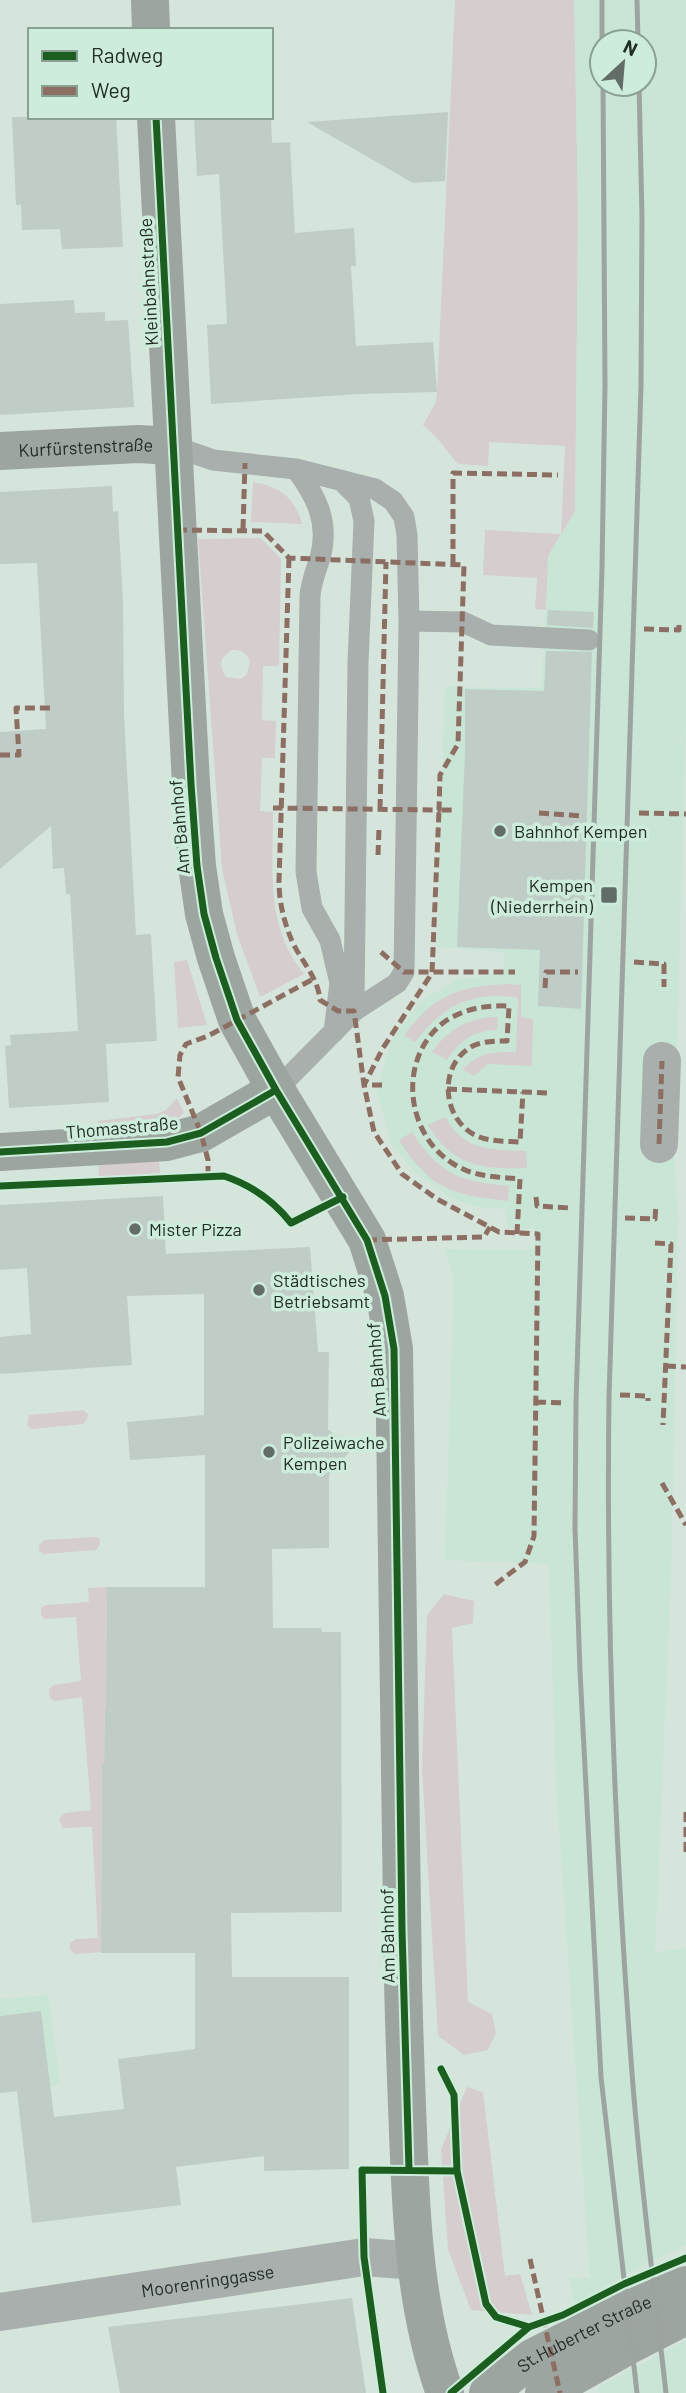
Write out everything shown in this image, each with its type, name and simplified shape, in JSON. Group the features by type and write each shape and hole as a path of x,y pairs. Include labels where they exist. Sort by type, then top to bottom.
{"street":[{"path":"150,0 151,28"},
{"name":"Kleinbahnstraße","path":"156,119 173,446"},
{"name":"Kurfürstenstraße","path":"0,450 138,443 173,446"},
{"name":"Am Bahnhof","path":"173,446 192,798 202,902 216,958 237,1020 367,1240 385,1296 394,1349 405,2058 410,2200 425,2316 445,2393"},
{"path":"659,1144 662,1061"},
{"name":"Thomasstraße","path":"0,1152 167,1142 201,1133 276,1090"},
{"name":"Moorenringgasse","path":"0,2312 364,2257 416,2261"},
{"name":"St.Huberter Straße","path":"488,2393 532,2358 627,2310 686,2285"},
{"name":"St.Huberter Straße","path":"544,2393 686,2316"}],"lane":[{"path":"173,446 213,460 296,469 375,489 393,501 404,517 407,535 409,621 404,972 397,983 354,1011 276,1090"},
{"path":"296,469 314,495 324,536 311,581 310,596 306,872 312,908 330,940 340,983 334,1032"},
{"path":"340,479 359,498 364,521 361,549 354,862 354,1011"},
{"path":"409,621 463,622 491,635 589,640"}],"shaded area":[{"path":"455,0 574,0 578,214 575,511 548,556 546,610 535,609 537,578 483,575 485,530 561,534 565,446 489,442 488,466 458,464 423,425 436,402 437,393"},
{"path":"574,0 686,0 686,712 674,1153 678,1219 671,1574 655,1952 686,1948 686,2245 574,2304 570,2279 590,2277 556,1781 549,1564 445,1560 454,1277 445,1249 534,1250 534,1229 508,1228 505,1209 478,1207 451,1198 414,1171 391,1143 377,1091 391,1041 421,1001 456,980 504,973 504,952 437,947 445,687 542,688 548,556 575,510 578,214"},
{"path":"253,482 279,490 291,500 302,524 251,522"},
{"path":"261,538 281,559 279,666 263,666 262,720 276,721 275,758 262,758 260,811 273,812 273,876 277,917 291,956 304,974 260,997 237,934 222,869 198,539","holes":["232,650 241,651 250,661 247,674 241,679 226,677 222,669 223,658"]},
{"path":"187,960 207,1025 178,1028 174,962"},
{"path":"506,984 521,985 521,1017 533,1019 532,1066 488,1064 474,1076 463,1069 475,1059 487,1054 516,1052 518,998 486,996 472,999 447,1010 425,1029 415,1042 404,1036 436,1002 460,991"},
{"path":"498,1017 497,1030 474,1034 457,1047 447,1060 432,1052 445,1037 460,1026 478,1019"},
{"path":"177,1098 184,1113 173,1122 99,1132 98,1121 157,1114 166,1110"},
{"path":"445,1117 461,1137 470,1143 490,1149 526,1151 527,1168 482,1166 458,1157 448,1150 428,1125"},
{"path":"412,1132 431,1158 452,1173 477,1182 509,1186 508,1201 472,1196 433,1180 399,1140"},
{"path":"159,1160 160,1173 99,1177 98,1163"},
{"path":"83,1410 88,1414 83,1424 32,1429 27,1425 29,1415"},
{"path":"99,1538 100,1544 96,1550 44,1554 39,1551 39,1545 44,1540"},
{"path":"107,1587 106,1709 102,1763 101,1952 75,1954 70,1950 70,1943 76,1939 98,1938 92,1827 63,1828 59,1820 64,1813 91,1810 82,1697 55,1701 50,1699 49,1689 54,1685 81,1681 76,1617 45,1619 41,1615 41,1608 46,1605 89,1602 88,1588"},
{"path":"444,1594 474,1601 473,1623 452,1628 468,2002 492,2014 496,2033 488,2050 464,2055 438,2036 422,1769 427,1615"},
{"path":"48,1995 60,2085 0,2093 0,1999"},
{"path":"467,2087 483,2092 505,2276 520,2274 532,2315 471,2310 448,2249 441,2149"},
{"path":"686,2340 686,2393 600,2393 599,2387"}],"building":[{"path":"448,112 445,181 413,183 307,122"},
{"path":"12,117 116,119 123,247 62,249 60,229 22,230 21,205 16,205"},
{"path":"194,119 271,119 272,143 290,142 295,233 354,228 356,266 351,266 356,346 433,342 437,392 359,394 211,404 207,325 227,324 219,174 197,176"},
{"path":"74,300 75,313 105,312 105,321 128,320 134,407 0,415 0,304"},
{"path":"112,486 113,512 118,511 123,601 124,715 136,935 151,934 157,1041 106,1044 109,1102 9,1108 5,1046 11,1045 10,1035 78,1031 70,894 66,894 64,868 53,869 51,826 0,869 0,732 46,729 37,563 0,564 0,492"},
{"path":"548,610 594,612 593,628 547,625"},
{"path":"546,651 592,652 581,1009 538,1006 540,950 457,947 465,689 544,691"},
{"path":"163,1196 166,1254 310,1247 318,1352 329,1352 328,1429 352,1449 329,1475 329,1548 272,1549 273,1628 321,1628 322,1632 341,1632 342,1912 231,1913 232,1977 349,1977 349,2169 264,2171 264,2156 176,2167 181,2205 32,2223 17,2091 0,2093 0,2016 41,2011 54,2117 124,2109 118,2059 195,2049 195,1953 101,1953 102,1763 106,1709 107,1587 205,1587 205,1455 130,1460 127,1422 204,1415 204,1294 127,1296 132,1365 0,1374 0,1337 31,1334 27,1268 0,1270 0,1205"},
{"path":"352,2298 366,2393 120,2393 108,2327"}],"railway":[{"path":"602,0 602,28"},
{"path":"637,0 638,28"},
{"path":"603,98 605,384 602,568 576,1403 575,1528 601,2077 637,2393"},
{"path":"639,98 641,386 608,1481 616,1820 626,1989 639,2153 666,2393"}],"marked path":[{"path":"243,529 245,463"},
{"path":"453,564 453,473 558,475"},
{"path":"177,530 263,531 289,558 464,565 458,744 440,775 439,810 273,808"},
{"path":"289,558 279,881 281,904 289,934 313,976 320,1000 338,1011 354,1011 364,1085 374,1132 402,1174 437,1199 499,1232 538,1234 534,1536 525,1562 492,1587"},
{"path":"380,809 386,562"},
{"path":"644,629 679,630 679,622"},
{"path":"0,755 19,755 16,708 52,708"},
{"path":"382,1085 364,1085 383,1048 432,973 439,810 454,810"},
{"path":"539,813 584,816"},
{"path":"639,813 686,814"},
{"path":"378,855 379,828"},
{"path":"381,952 404,972 515,972"},
{"path":"634,962 664,964 664,987"},
{"path":"545,988 546,972 578,972"},
{"path":"208,1176 208,1160 201,1133 178,1077 180,1055 186,1044 208,1036 315,978"},
{"path":"517,1234 520,1179 472,1172 457,1166 439,1153 426,1136 417,1116 413,1095 414,1074 420,1054 431,1035 447,1020 477,1008 509,1006 507,1041 475,1045 463,1053 454,1064 448,1091 456,1117 465,1128 487,1139 520,1142 523,1092"},
{"path":"659,1144 662,1061"},
{"path":"447,1089 549,1093"},
{"path":"536,1197 537,1206 570,1208"},
{"path":"625,1218 655,1219 656,1205"},
{"path":"367,1240 484,1237 490,1227"},
{"path":"655,1243 671,1244 663,1425"},
{"path":"666,1366 686,1367"},
{"path":"620,1395 648,1396 648,1401"},
{"path":"536,1402 566,1403"},
{"path":"662,1483 686,1525"},
{"path":"686,1812 686,1856"},
{"path":"530,2259 560,2393"}],"cycle path":[{"path":"156,119 191,784 197,866 204,914 237,1020 367,1240 385,1296 394,1349 402,1930 409,2169"},
{"path":"0,1152 167,1142 201,1133 276,1090"},
{"path":"0,1186 224,1176 261,1194 291,1223 343,1197"},
{"path":"441,2069 454,2095 457,2171"},
{"path":"383,2393 364,2257 362,2170 457,2171 486,2304 496,2317 529,2327"},
{"path":"451,2393 529,2327 563,2315 624,2284 686,2258"}],"place":[{"name":"Bahnhof Kempen","path":"500,831"},
{"name":"Kempen (Niederrhein)","path":"609,895"},
{"name":"Mister Pizza","path":"135,1229"},
{"name":"Städtisches Betriebsamt","path":"259,1290"},
{"name":"Polizeiwache Kempen","path":"269,1452"}]}
